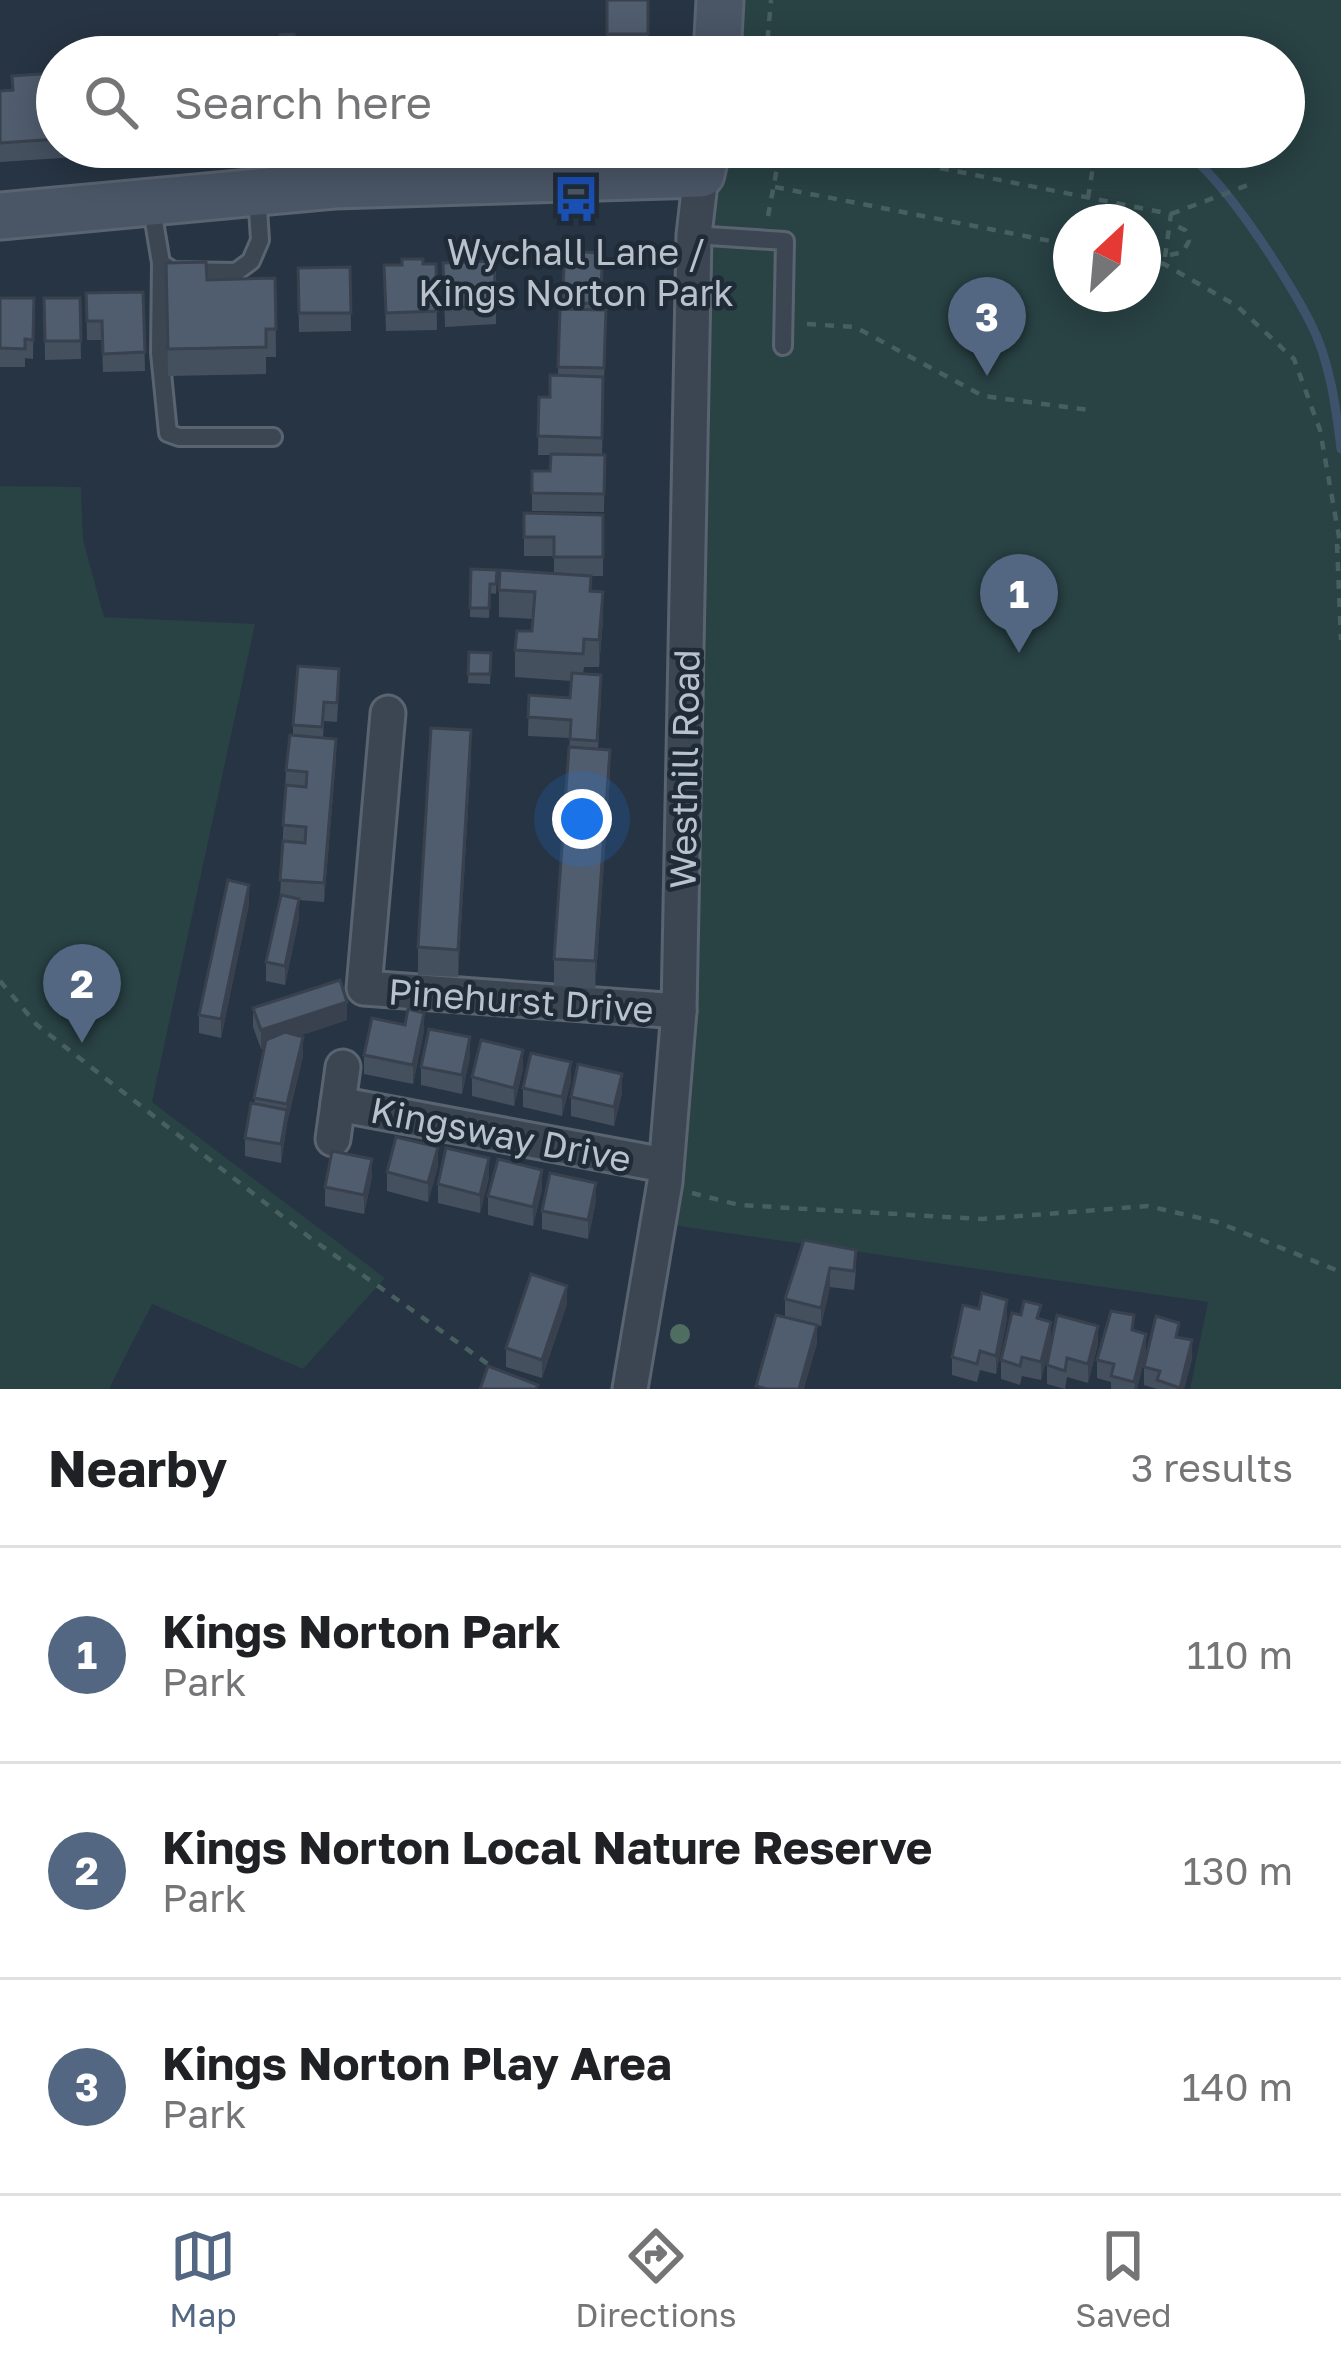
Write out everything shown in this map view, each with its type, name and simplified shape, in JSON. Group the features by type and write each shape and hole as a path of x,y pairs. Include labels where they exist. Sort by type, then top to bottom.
{"street":[{"path":"718,36 720,0"},
{"path":"0,215 334,185 596,168"},
{"name":"Westhill Road","path":"630,1389 665,1182 679,1011 694,235 703,168"},
{"name":"Pinehurst Drive","path":"388,713 364,988 679,1011"},
{"name":"Kingsway Drive","path":"333,1138 343,1067"},
{"name":"Kingsway Drive","path":"338,1104 664,1165"}],"lane":[{"path":"160,263 173,271 236,272 250,260 260,240 257,192"},
{"path":"151,202 160,263 160,352 168,433 273,437"},
{"path":"694,235 785,241 782,346"}],"path":[{"path":"767,36 770,0"},
{"path":"764,240 778,168"},
{"path":"939,168 1171,218 1189,241 1183,252 1167,255"},
{"path":"1088,198 1093,168"},
{"path":"1171,218 1248,185"},
{"path":"775,187 1053,241"},
{"path":"1164,264 1171,218"},
{"path":"1161,263 1237,306 1294,359 1320,430 1336,538 1341,640"},
{"path":"783,323 855,327 983,396 1089,410"},
{"path":"1336,538 1341,548"},
{"path":"0,981 38,1025 309,1238 508,1378"},
{"path":"693,1194 739,1205 982,1219 1148,1205 1217,1222 1341,1272"}],"green space":[{"path":"734,0 1341,0 1341,1389 1190,1389 1208,1302 657,1223 683,1012 718,168 1305,168 1305,36 731,36"},
{"path":"0,486 81,487 83,540 104,617 255,624 152,1102 385,1278 303,1369 152,1304 109,1389 0,1389"}],"building":[{"path":"607,0 648,0 648,34 607,34"},
{"path":"36,74 36,140 0,143 0,91 13,90 12,76"},
{"path":"565,251 603,253 600,304 562,302"},
{"path":"402,259 436,264 437,311 386,313 384,265 402,265"},
{"path":"494,261 496,306 445,308 443,263"},
{"path":"206,262 207,280 275,278 276,329 266,329 266,347 168,349 166,263"},
{"path":"350,267 351,313 299,313 298,268"},
{"path":"143,292 145,352 103,354 102,321 87,321 86,293"},
{"path":"0,298 34,298 33,340 25,339 25,349 0,348"},
{"path":"44,298 80,298 81,341 45,341"},
{"path":"560,309 606,310 604,368 558,367"},
{"path":"550,375 603,377 602,438 538,436 539,397 550,397"},
{"path":"551,454 605,455 604,494 532,493 532,471 550,471"},
{"path":"524,513 603,515 603,557 554,557 554,537 524,537"},
{"path":"471,569 497,570 496,584 490,584 489,608 470,608"},
{"path":"500,570 591,576 590,591 603,592 599,640 584,639 583,654 515,650 517,631 532,631 535,592 499,590"},
{"path":"469,652 491,653 490,674 468,674"},
{"path":"298,666 339,669 337,703 324,702 322,727 293,725"},
{"path":"572,673 601,675 597,741 570,739 571,720 528,717 529,695 570,698"},
{"path":"431,728 471,730 458,950 418,947"},
{"path":"290,735 336,739 324,883 280,880 283,841 305,843 306,827 283,825 286,785 306,787 307,772 286,770"},
{"path":"569,747 610,750 595,961 554,959"},
{"path":"228,880 249,885 221,1019 199,1015"},
{"path":"281,895 299,899 285,966 266,962"},
{"path":"340,980 347,1002 261,1030 253,1008"},
{"path":"408,1009 424,1013 413,1065 364,1055 372,1018 405,1025"},
{"path":"429,1029 470,1037 462,1075 421,1067"},
{"path":"285,1032 303,1037 287,1104 254,1098 266,1040"},
{"path":"481,1040 523,1050 514,1088 472,1077"},
{"path":"531,1053 571,1062 562,1097 523,1088"},
{"path":"578,1064 622,1074 614,1107 571,1097"},
{"path":"251,1103 287,1110 281,1144 245,1138"},
{"path":"396,1137 438,1147 428,1183 387,1172"},
{"path":"446,1148 489,1158 480,1195 438,1184"},
{"path":"332,1151 372,1159 364,1195 325,1187"},
{"path":"498,1159 542,1170 533,1207 488,1196"},
{"path":"550,1173 596,1183 588,1220 542,1211"},
{"path":"804,1240 856,1250 854,1271 830,1268 821,1308 785,1299"},
{"path":"531,1274 567,1286 542,1360 506,1348"},
{"path":"982,1293 1007,1300 996,1356 980,1351 977,1364 952,1357 963,1305 979,1309"},
{"path":"1024,1301 1041,1305 1037,1318 1051,1322 1041,1362 1022,1357 1020,1366 1001,1360 1012,1313 1021,1315"},
{"path":"1111,1311 1134,1315 1132,1330 1146,1334 1134,1382 1111,1376 1114,1364 1097,1360"},
{"path":"776,1315 817,1325 799,1389 756,1386"},
{"path":"1057,1315 1098,1326 1088,1364 1067,1358 1065,1371 1047,1365"},
{"path":"1156,1316 1179,1323 1176,1337 1192,1340 1180,1388 1157,1380 1160,1371 1144,1367"},
{"path":"488,1366 538,1385 536,1389 480,1389"}],"waterway":[{"path":"1203,168 1269,253 1317,337 1341,449"}],"place":[{"name":"Wychall Lane / Kings Norton Park","path":"576,199"},
{"name":"Kings Norton Play Area","path":"987,376"},
{"name":"Kings Norton Park","path":"1019,653"},
{"name":"Kings Norton Local Nature Reserve","path":"82,1043"}]}
